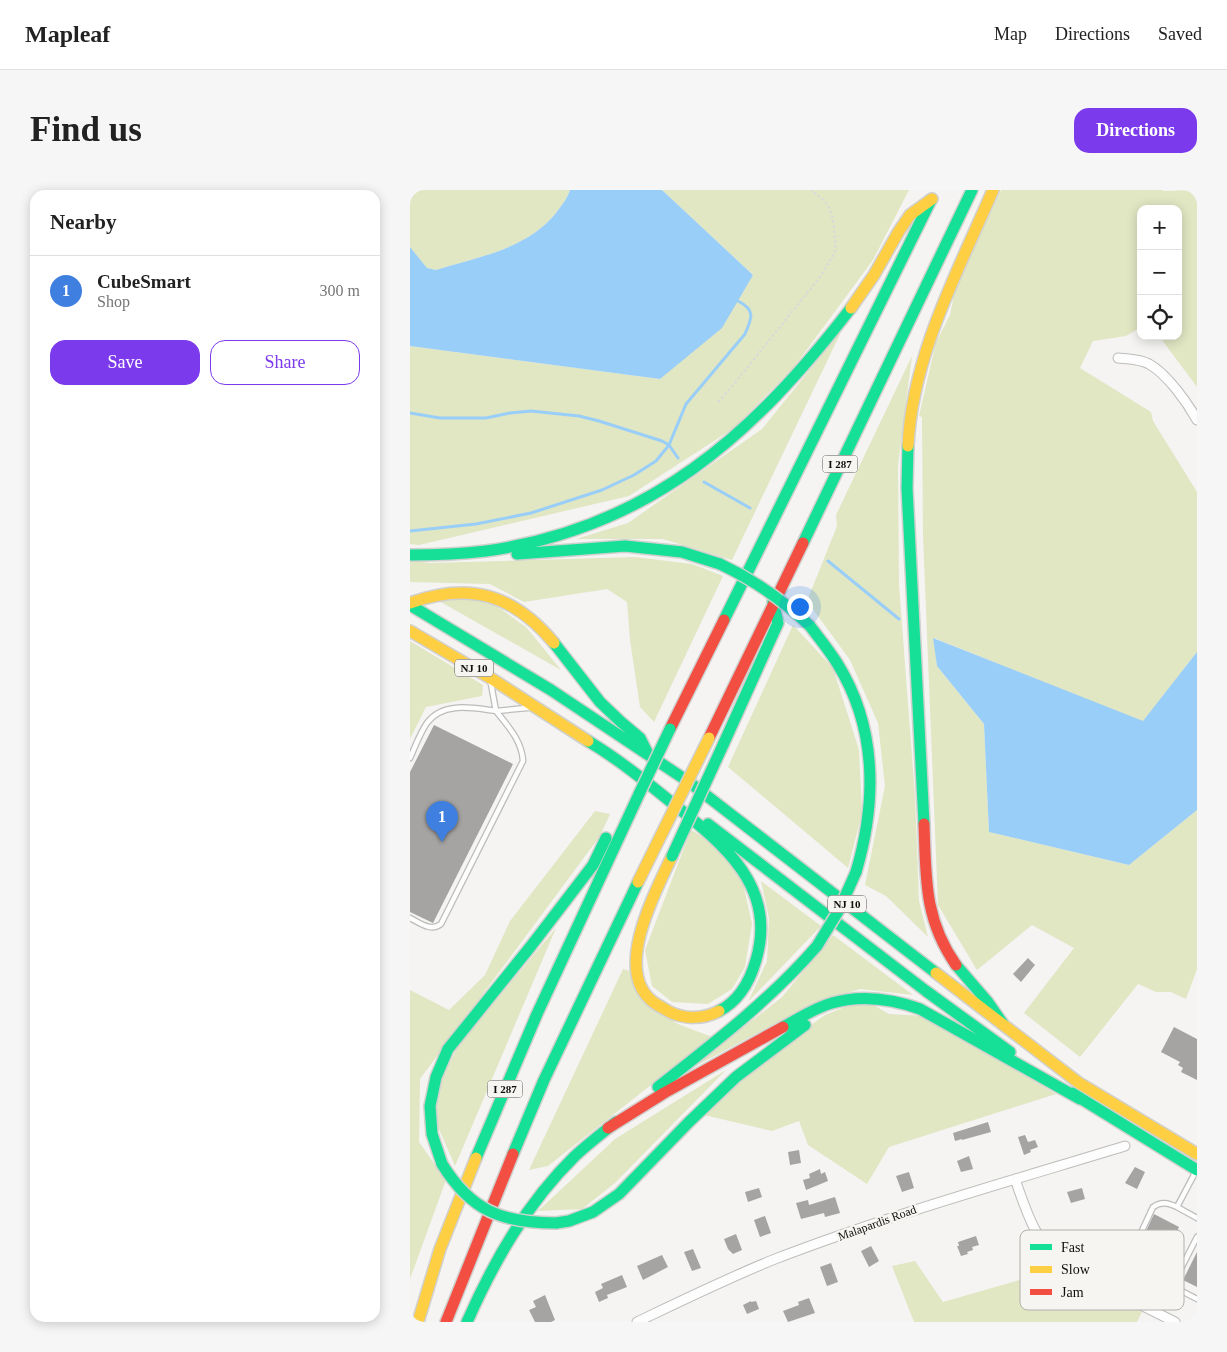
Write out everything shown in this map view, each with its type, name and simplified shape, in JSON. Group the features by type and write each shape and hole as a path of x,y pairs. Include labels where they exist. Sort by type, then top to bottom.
{"main road":[{"name":"I 287","path":"446,1322 492,1201 544,1080 972,190"},
{"path":"993,190 926,349 911,417 907,469 926,873 930,911 932,920 957,966 994,1008 1003,1024"},
{"name":"I 287","path":"418,1322 444,1241 483,1140 607,862 670,729 934,195"},
{"path":"410,556 455,553 528,543 554,537 637,505 695,469 722,448 744,427 821,347 869,283 911,213 934,195"},
{"path":"410,556 424,559 472,558 625,546 682,552 720,564 746,576 778,596 810,626 831,654 849,685 860,714 869,752 871,776 868,829 856,872 835,917 817,946 796,971 765,1001 608,1128 569,1162 529,1209 497,1257 467,1322"},
{"path":"410,604 422,597 441,592 473,592 504,602 531,618 598,699 612,714 642,739 648,754"},
{"path":"627,766 720,844 746,874 756,898 761,933 752,975 744,989 729,1006 717,1013 706,1016 683,1016 660,1007 647,995 637,973 635,951 639,935 672,856 723,745 778,622 773,602"},
{"name":"NJ 10","path":"410,604 572,702 648,754 703,793 1079,1083 1197,1154"},
{"name":"NJ 10","path":"410,631 536,706 627,766 696,814 980,1031 1080,1099 1197,1169"},
{"path":"640,792 610,832 592,865 531,946 448,1049 441,1061 434,1078 429,1114 431,1129 435,1148 442,1164 462,1192 489,1212 506,1218 537,1224 575,1219 593,1212 619,1194 689,1122 736,1078 789,1036 811,1021 836,1008 873,999"},
{"path":"608,1128 664,1093 816,1009 832,1002 844,1000 873,999 895,1001 920,1010 1080,1099"}],"street":[{"path":"1118,358 1148,364 1170,383 1183,398 1197,420"},
{"name":"Malapardis Road","path":"637,1322 776,1259 923,1207 1125,1146"},
{"path":"1015,1179 1034,1230"},
{"path":"1150,1310 1175,1322"}],"lane":[{"path":"410,918 430,928 442,924 524,761 511,730 496,712 490,678"},
{"path":"410,758 427,723 444,710 459,707 496,712 536,706"},
{"path":"1177,1208 1197,1169"},
{"path":"1142,1230 1153,1207 1159,1203 1168,1203 1197,1218"},
{"path":"1184,1262 1197,1237"},
{"path":"1184,1290 1197,1298"},
{"path":"1158,1314 1160,1310"}],"path":[{"path":"718,402 820,277 836,250 830,210 825,202 810,190"}],"green space":[{"path":"410,190 570,190 556,213 531,235 485,256 436,270 427,268 410,247"},
{"path":"662,190 909,190 873,260 794,367 734,428 629,496 419,545 410,544 410,346 660,379 753,275"},
{"path":"1001,190 1197,190 1197,387 1162,340 1182,340 1182,205 1137,205 1137,329 1126,336 1093,341 1080,368 1151,412 1153,421 1197,492 1197,652 1143,722 934,638 937,666 984,724 989,832 1129,865 1197,810 1197,969 1186,999 1171,992 1156,992 1138,984 1080,1057 1024,1013 1074,948 1032,925 977,970 938,905 923,536 922,417 919,416 936,342 950,315 955,289"},
{"path":"842,330 732,560 663,539 576,539 628,523 762,429"},
{"path":"912,356 898,465 899,585 915,796 919,901 928,937 886,896 865,885 885,786 878,723 850,660 807,601 837,526 836,515"},
{"path":"635,557 692,564 723,576 654,722 640,707 630,640 627,602 607,589 524,602 490,584 410,582 410,560 430,563"},
{"path":"472,598 498,607 526,627 561,670 439,601"},
{"path":"793,625 833,668 859,750 862,813 848,868 728,767"},
{"path":"410,641 483,685 482,696 426,707 410,739"},
{"path":"595,811 610,814 600,836 420,1079 419,1142 446,1180 410,1279 410,990 449,1010 485,975 510,921"},
{"path":"691,830 703,837 723,854 743,883 752,924 745,967 732,989 708,1004 672,1002 652,986 645,950"},
{"path":"761,881 821,926 748,1002 767,961 769,918"},
{"path":"556,928 455,1166 435,1120 441,1080 458,1046"},
{"path":"833,935 913,995 860,989 812,1004 690,1069 782,997"},
{"path":"623,969 630,971 642,1001 678,1024 712,1037 548,1166 529,1170"},
{"path":"870,1003 889,1014 925,1016 1056,1094 889,1147 867,1184 808,1145 799,1121 772,1131 704,1115 759,1062 825,1015 847,1006"},
{"path":"726,1070 615,1183 582,1209 538,1211 615,1139"},
{"path":"915,1261 943,1302 1020,1280 1020,1310 1139,1310 1142,1312 1137,1322 914,1322 892,1266"}],"water":[{"path":"570,190 662,190 753,275 722,328 660,379 410,346 410,247 427,268 436,270 485,256 516,243 544,225 556,213"},
{"path":"933,638 1143,721 1197,652 1197,810 1129,865 989,832 984,724 937,666"}],"building":[{"path":"434,725 513,764 433,923 410,912 410,772"},
{"path":"1028,958 1035,965 1021,982 1013,974"},
{"path":"1174,1027 1197,1039 1197,1080 1181,1072 1183,1068 1178,1065 1180,1062 1161,1052"},
{"path":"988,1122 991,1132 955,1141 953,1133"},
{"path":"1025,1135 1028,1142 1035,1140 1038,1147 1024,1155 1018,1137"},
{"path":"799,1150 801,1163 790,1165 788,1152"},
{"path":"969,1156 973,1169 961,1172 957,1161"},
{"path":"1135,1167 1145,1172 1137,1189 1125,1183"},
{"path":"820,1169 821,1174 825,1172 828,1181 806,1190 803,1180 810,1178 809,1174"},
{"path":"909,1172 914,1188 902,1192 896,1176"},
{"path":"759,1188 762,1197 748,1202 745,1192"},
{"path":"1082,1188 1085,1199 1071,1203 1067,1192"},
{"path":"835,1197 840,1213 825,1217 824,1213 801,1219 796,1203 808,1200 809,1205"},
{"path":"1154,1214 1179,1227 1178,1230 1147,1230"},
{"path":"765,1216 771,1233 760,1237 754,1220"},
{"path":"736,1234 742,1250 733,1254 728,1249 724,1239"},
{"path":"976,1236 979,1245 972,1247 973,1250 967,1252 968,1254 961,1256 957,1246 959,1246 958,1242"},
{"path":"871,1246 879,1261 869,1267 861,1251"},
{"path":"693,1249 701,1268 692,1271 684,1252"},
{"path":"1197,1252 1197,1287 1184,1280"},
{"path":"662,1255 668,1267 643,1280 637,1266"},
{"path":"831,1263 838,1282 827,1286 820,1267"},
{"path":"622,1275 627,1287 607,1295 608,1298 599,1302 595,1292 603,1288 601,1284"},
{"path":"545,1295 555,1320 551,1322 535,1322 529,1310 536,1307 533,1301"},
{"path":"809,1298 815,1313 788,1322 783,1311 799,1305 798,1302"},
{"path":"756,1301 759,1309 747,1314 743,1305"}],"waterway":[{"path":"410,531 476,524 531,513 602,490 634,475 656,461 669,445 686,404 745,334 751,315 748,308 738,301"},
{"path":"410,413 440,418 486,418 531,411 579,416 662,441 669,445 678,458"},
{"path":"704,482 750,508"},
{"path":"828,561 899,619"}],"traffic: fast":[{"path":"803,543 972,190"},
{"path":"724,620 931,200"},
{"path":"410,555 486,551 545,539 598,521 648,497 693,468 736,435 776,396 814,354 851,308"},
{"path":"908,446 907,488 924,824"},
{"path":"517,554 625,546 682,552 720,564"},
{"path":"720,564 768,591 810,626"},
{"path":"723,745 778,623 773,602"},
{"path":"410,605 551,690 689,782 936,973"},
{"path":"810,626 834,658 850,687 860,713 866,739 870,792 868,818 856,872"},
{"path":"554,643 600,702 640,738 648,754"},
{"path":"640,792 670,729"},
{"path":"588,741 641,778 709,834 726,850 741,869 752,888 759,910 761,934 756,960 743,990 732,1002 719,1011"},
{"path":"672,856 723,745"},
{"path":"476,1158 537,1014 640,792"},
{"path":"708,824 926,991 1010,1052"},
{"path":"442,1164 432,1134 430,1106 436,1077 448,1049 593,865 606,838"},
{"path":"817,946 839,910 856,872"},
{"path":"513,1154 544,1080 638,882"},
{"path":"658,1087 761,1003 817,946"},
{"path":"956,965 987,1001 1003,1024"},
{"path":"783,1027 806,1014 832,1003 854,999 876,999 898,1003 920,1009 1080,1099"},
{"path":"556,1223 569,1221 593,1212 619,1194 736,1077 805,1025"},
{"path":"1072,1093 1197,1170"},
{"path":"467,1322 500,1255 527,1213 575,1156 616,1122"},
{"path":"442,1164 464,1193 490,1211 504,1217 519,1220 556,1223"}],"traffic: slow":[{"path":"908,446 911,412 927,347 952,283 993,190"},
{"path":"851,308 874,275 910,215 932,199"},
{"path":"410,603 432,596 452,593 471,593 490,597 507,603 523,613 554,643"},
{"path":"410,631 492,679 588,741"},
{"path":"638,882 709,738"},
{"path":"672,856 648,909 641,930 636,970 641,987 652,1001 674,1014 700,1017 719,1011"},
{"path":"936,973 1079,1083 1197,1154"},
{"path":"418,1322 440,1249 476,1158"}],"traffic: jam":[{"path":"709,738 803,543"},
{"path":"670,729 724,620"},
{"path":"924,824 925,862 932,914 938,931 956,965"},
{"path":"608,1128 664,1093 783,1027"},
{"path":"446,1322 513,1154"}],"place":[{"name":"CubeSmart","path":"442,842"}]}
